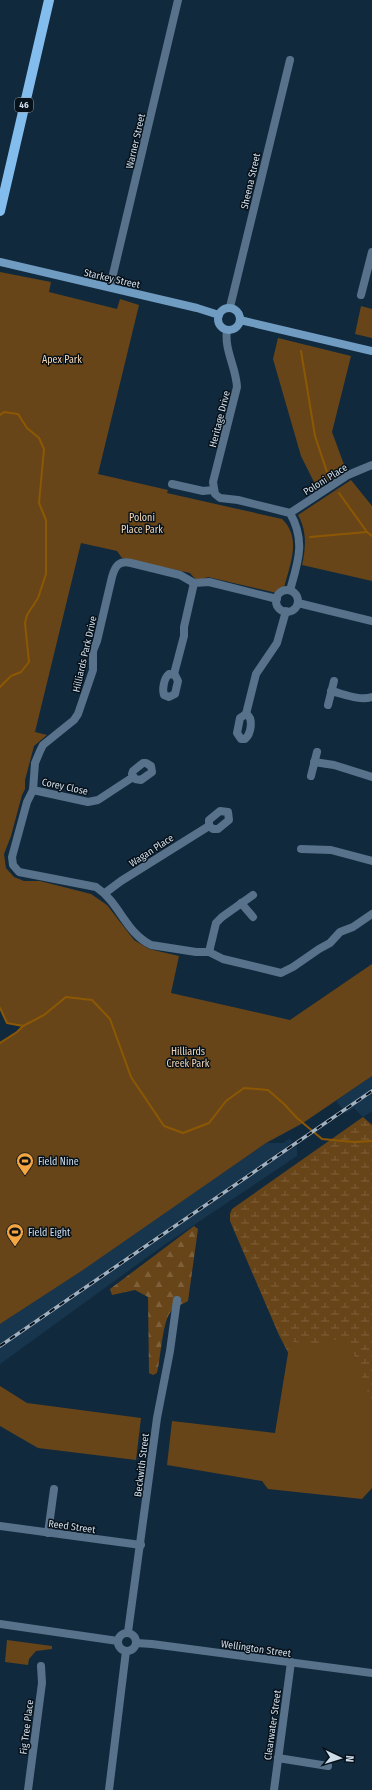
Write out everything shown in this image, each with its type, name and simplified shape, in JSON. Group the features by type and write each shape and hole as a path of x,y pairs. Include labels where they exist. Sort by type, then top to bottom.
{"main road":[{"name":"46","path":"0,211 49,0"}],"street":[{"name":"Warner Street","path":"110,287 178,0"},
{"name":"Sheena Street","path":"230,308 290,60"},
{"path":"361,295 372,252"},
{"name":"Starkey Street","path":"0,262 110,287 219,315"},
{"path":"230,308 237,310 240,320 237,326 227,330 219,323 219,315 223,309 230,308"},
{"path":"240,320 372,351"},
{"name":"Heritage Drive","path":"214,490 213,482 237,387 237,376 225,340 227,330"},
{"name":"Poloni Place","path":"290,513 348,475 372,465"},
{"path":"172,484 203,491 214,490 220,498 238,500 290,513 296,524 300,540 299,553 290,590"},
{"name":"Hilliards Park Drive","path":"105,893 91,886 19,872 13,865 12,857 27,802 33,790 35,764 43,745 74,720 82,706 92,670 93,651 97,641 115,568 118,564 125,561 180,575 194,583 209,582 277,598"},
{"path":"174,674 184,636 184,627 194,583"},
{"path":"290,590 280,593 277,598 280,608 286,611 292,610 298,603"},
{"path":"290,590 295,594 298,603"},
{"path":"298,603 372,621"},
{"path":"246,714 256,674 277,643 286,611"},
{"path":"328,705 334,681"},
{"path":"331,691 354,697 367,698 372,696"},
{"path":"311,776 317,752"},
{"path":"314,762 334,765 372,777"},
{"name":"Corey Close","path":"33,790 88,802 98,800 133,777"},
{"name":"Wagan Place","path":"105,893 121,881 209,826"},
{"path":"302,849 331,850 372,861"},
{"path":"105,893 129,928 146,942 183,950 209,952 224,959 282,973 330,943 340,932 353,927 372,914"},
{"path":"209,952 216,923 253,895"},
{"path":"241,903 253,917"},
{"name":"Beckwith Street","path":"128,1632 157,1418 170,1351 177,1300"},
{"path":"48,1533 54,1489"},
{"name":"Reed Street","path":"0,1526 141,1545"},
{"path":"0,1624 118,1641"},
{"path":"128,1632 135,1636 136,1643 133,1649 126,1651 120,1647 118,1641 122,1634 128,1632"},
{"name":"Wellington Street","path":"136,1643 372,1673"},
{"path":"109,1790 126,1651"},
{"name":"Clearwater Street","path":"274,1790 291,1662"},
{"name":"Fig Tree Place","path":"28,1790 42,1683 41,1666"},
{"path":"278,1758 328,1766"}],"shaded area":[{"path":"372,1076 372,1111 363,1117 354,1108 346,1113 336,1101"},
{"path":"289,1139 293,1141 287,1146 290,1150 297,1146 297,1156 164,1245 0,1364 0,1324 83,1270 266,1143 283,1143"}],"green space":[{"path":"0,272 51,282 49,292 117,309 120,299 139,305 98,474 168,490 167,493 282,519 292,534 293,543 293,552 284,588 277,593 208,577 197,581 190,573 122,558 117,551 81,543 35,732 47,735 34,746 25,780 25,789 4,854 6,868 14,877 24,881 40,881 91,894 107,905 134,940 149,949 179,956 171,993 290,1020 372,964 372,1076 303,1123 266,1143 83,1270 0,1324 0,1043 17,1032 23,1026 7,1023 0,1008"},
{"path":"361,306 372,309 372,338 355,334"},
{"path":"278,338 351,356 332,432 346,470 317,488 301,456 273,359"},
{"path":"351,480 372,506 372,581 302,565 305,539 303,527 298,515"},
{"path":"363,1117 372,1125 372,1436 313,1401 279,1335 230,1221 232,1209"},
{"path":"194,1226 198,1229 188,1301 177,1306 169,1315 164,1330 157,1373 153,1375 149,1373 148,1297 135,1290 112,1295 110,1289"},
{"path":"335,1340 345,1342 353,1352 372,1400 372,1488 362,1499 268,1489 262,1481 167,1465 172,1421 275,1433 290,1341 315,1346"},
{"path":"0,1386 27,1403 141,1418 136,1460 38,1448 0,1426"},
{"path":"7,1640 52,1646 52,1649 36,1651 29,1659 28,1665 5,1662"}],"waterway":[{"path":"301,351 315,436 328,475"},
{"path":"0,415 4,412 18,414 27,428 39,438 44,449 39,503 46,520 46,574 38,598 27,615 25,623 29,662 21,672 11,676 0,687"},
{"path":"339,493 367,532 372,536"},
{"path":"310,537 367,532"},
{"path":"0,1008 7,1023 23,1026 44,1015 66,997 92,1000 110,1019 131,1077 164,1126 183,1133 209,1123 226,1101 244,1088 268,1090 297,1118 322,1139 354,1142 372,1141"},
{"path":"0,1043 17,1032 23,1026"}],"railway":[{"path":"0,1346 372,1091"}],"place":[{"name":"Field Nine","path":"25,1176"},
{"name":"Field Eight","path":"15,1247"}],"park label":[{"name":"Apex Park","path":"62,359"},
{"name":"Poloni Place Park","path":"142,522"},
{"name":"Hilliards Creek Park","path":"188,1056"}]}
